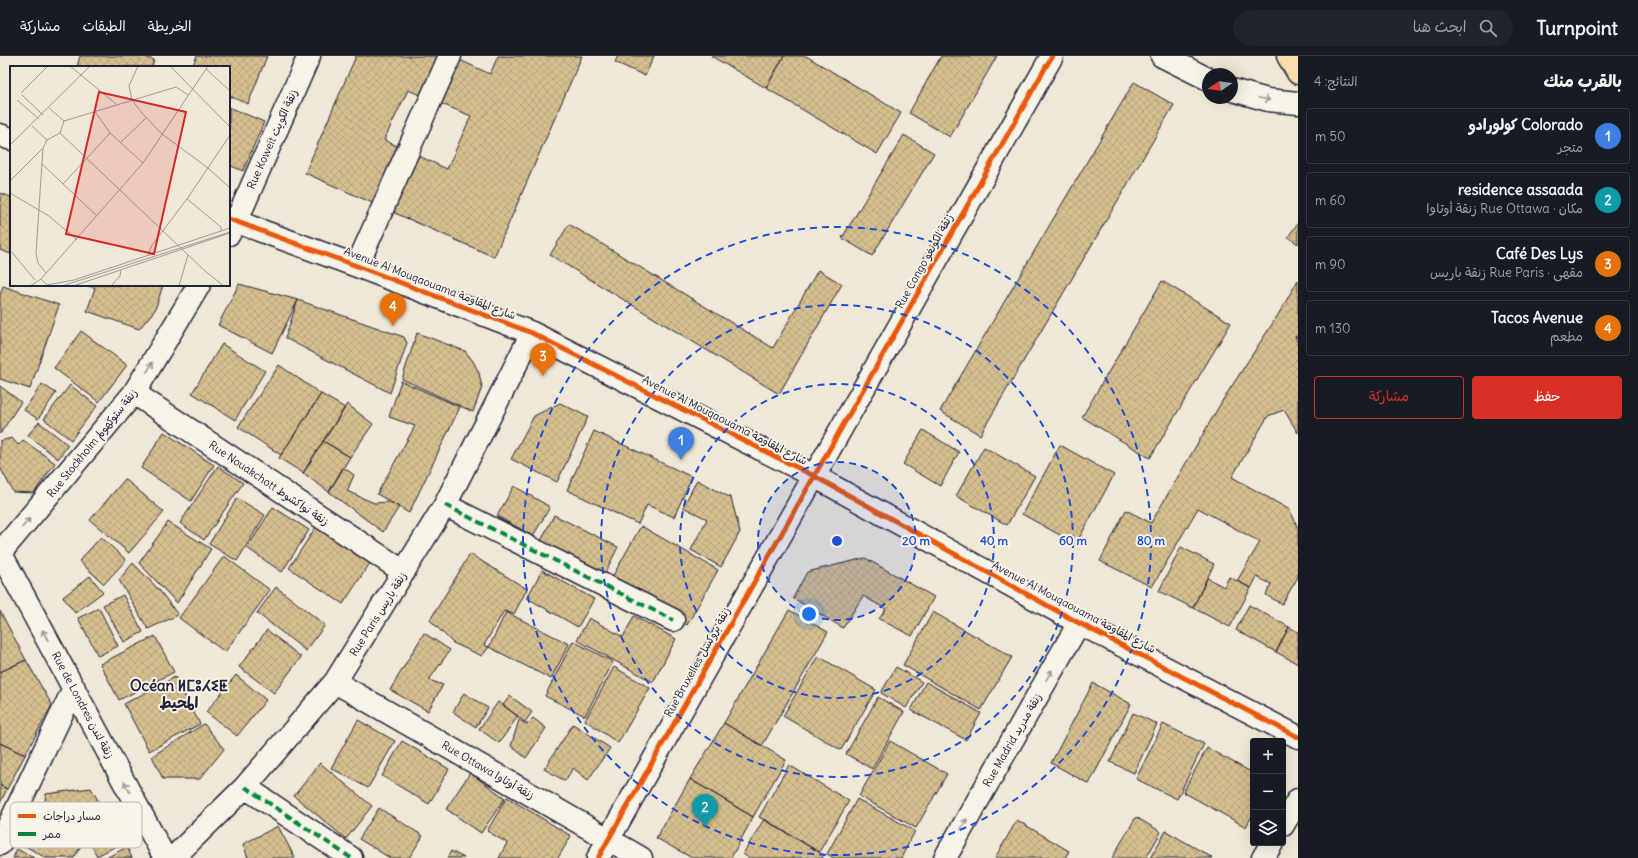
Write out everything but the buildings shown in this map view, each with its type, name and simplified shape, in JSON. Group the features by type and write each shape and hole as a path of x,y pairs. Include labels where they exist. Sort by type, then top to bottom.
{"main road":[{"path":"1288,56 1298,73"}],"street":[{"name":"Rue Koweït زنقة الكويت","path":"231,225 309,56"},
{"path":"357,266 450,56"},
{"name":"Rue Congo زنقة الكونغو","path":"814,476 1052,56"},
{"path":"1162,56 1202,76"},
{"path":"1238,92 1268,100 1298,103"},
{"path":"0,135 10,139"},
{"name":"Avenue Al Mouqaouama شارع المقاومة","path":"231,225 357,266 532,333 814,476 1079,623 1298,737"},
{"name":"Rue Stockholm زنقة ستوكهولم","path":"0,553 134,393 198,286"},
{"name":"Rue Paris زنقة باريس","path":"173,858 245,787 335,682 445,505 532,333"},
{"name":"Rue Nouakchott زنقة نواكشوط","path":"134,393 404,572"},
{"name":"Rue Bruxelles زنقة بروكسل","path":"604,849 814,476"},
{"path":"445,505 673,620"},
{"name":"Rue de Londres زنقة لندن","path":"0,553 135,802"},
{"name":"Rue Madrid زنقة مدريد","path":"945,858 1079,623"},
{"name":"Rue Ottawa زنقة أوتاوا","path":"335,682 604,849 641,858"},
{"path":"20,802 74,688"},
{"path":"245,787 351,858"},
{"path":"1286,820 1298,800"},
{"name":"Rue de Londres زنقة لندن","path":"142,815 165,858"},
{"path":"0,844 10,823"},
{"path":"1263,858 1270,846"}],"marked path":[{"path":"445,505 673,620"},
{"path":"245,787 351,858"}],"cycle path":[{"path":"598,858 1052,56"},
{"path":"230,219 532,333 814,476 1079,623 1298,737"}],"place":[{"name":"Tacos Avenue","path":"393,326"},
{"name":"Café Des Lys","path":"543,376"},
{"name":"Colorado كولورادو","path":"681,460"},
{"name":"residence assaada","path":"705,827"}],"district":[{"name":"Océan ⵍⵎⵓⵃⵉⵟ المحيط","path":"179,694"}]}
